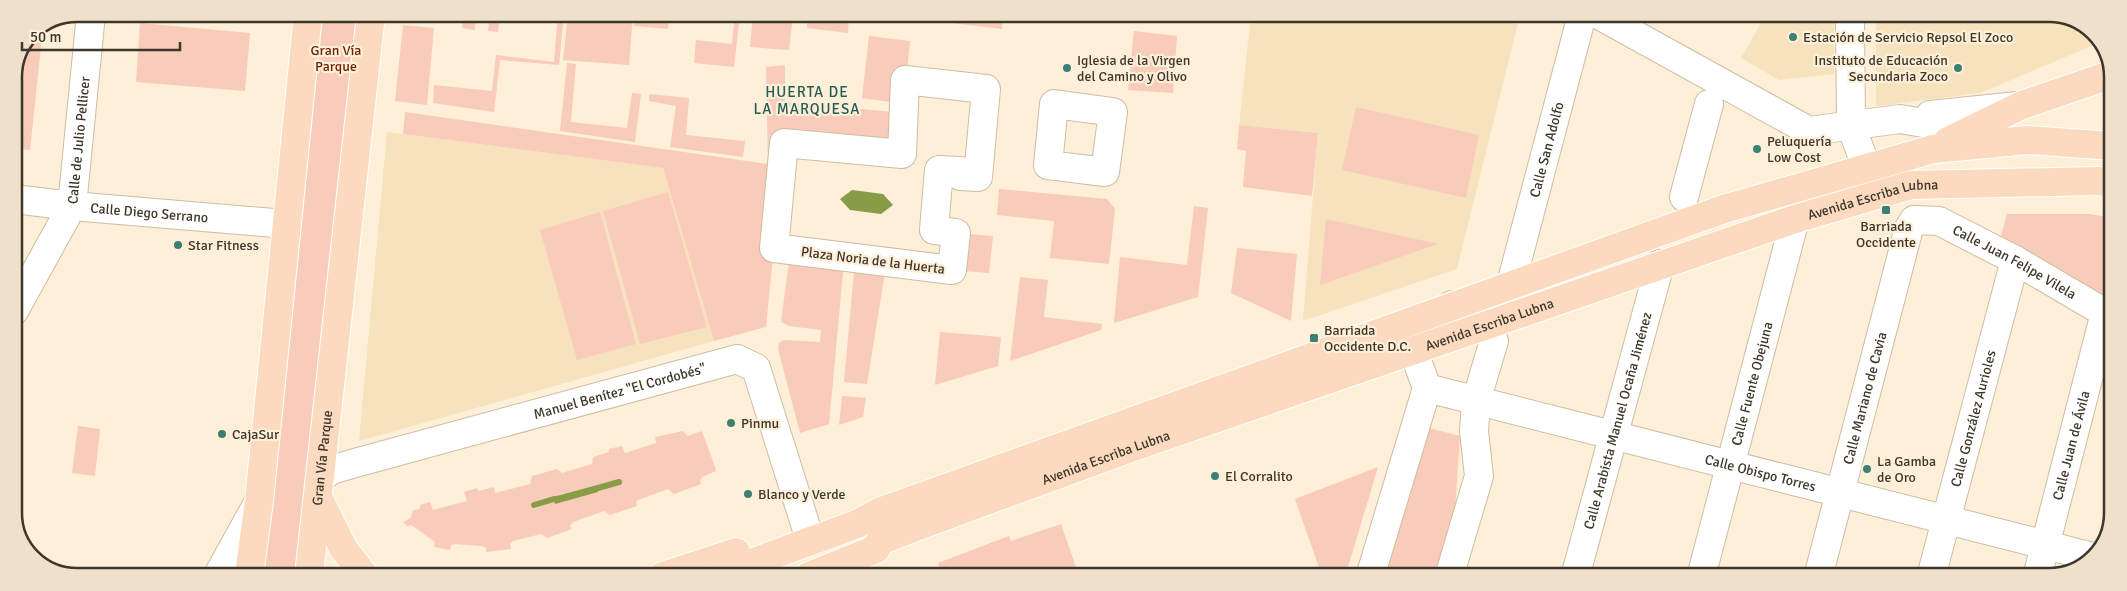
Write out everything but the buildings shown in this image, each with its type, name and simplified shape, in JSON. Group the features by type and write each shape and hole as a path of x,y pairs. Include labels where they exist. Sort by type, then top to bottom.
{"main road":[{"path":"250,568 259,501 307,22"},
{"name":"Gran Vía Parque","path":"310,568 371,22"},
{"path":"1933,149 2022,105 2104,77"},
{"name":"Avenida Escriba Lubna","path":"738,568 857,524 879,512 1724,209 1933,149 2028,140 2104,145"},
{"name":"Avenida Escriba Lubna","path":"790,568 873,539 880,541 1133,448 1794,218 1911,185 2104,182"},
{"path":"320,487 343,548 358,568"},
{"name":"Avenida Escriba Lubna","path":"688,568 866,511 879,512"},
{"name":"Avenida Escriba Lubna","path":"828,568 876,549 880,541"}],"street":[{"name":"Calle de Julio Pellicer","path":"22,295 72,206 90,22"},
{"name":"Calle San Adolfo","path":"1511,284 1580,22"},
{"name":"Avenida Escriba Lubna","path":"1611,22 1809,131 1900,118 2022,105"},
{"path":"1850,22 1851,126 1876,195"},
{"name":"Plaza Noria de la Huerta","path":"906,80 986,89 978,177 960,176 961,171 939,170 934,230 956,233 952,270 784,249 774,248 784,143 902,154 906,80"},
{"path":"1684,197 1709,104"},
{"name":"Avenida Escriba Lubna","path":"1900,118 2028,140"},
{"name":"Calle Diego Serrano","path":"22,200 286,224"},
{"name":"Calle Fuente Obejuna","path":"1702,568 1794,218"},
{"name":"Calle Juan Felipe Vilela","path":"1926,220 2015,260 2104,312"},
{"name":"Calle Mariano de Cavia","path":"1820,568 1909,228 1926,220"},
{"name":"Calle González Aurioles","path":"1933,568 2015,260"},
{"name":"Calle Arabista Manuel Ocaña Jiménez","path":"1577,568 1660,264"},
{"path":"1452,305 1487,324 1494,342 1487,404 1474,431 1479,476 1452,568"},
{"name":"Calle Juan de Ávila","path":"2039,568 2104,333"},
{"path":"1372,568 1427,388 1413,350"},
{"name":"Manuel Benítez \"El Cordobés\"","path":"320,487 331,470 736,359 756,368 807,530"},
{"name":"Calle Obispo Torres","path":"1427,388 2086,555"},
{"path":"222,568 259,501"}],"shaded area":[{"path":"1250,22 1518,22 1457,269 1303,321 1318,133 1239,125"},
{"name":"Estación de Servicio Repsol El Zoco","path":"1762,22 1834,22 1834,74 1779,80 1741,58"},
{"name":"Instituto de Educación Secundaria Zoco","path":"1876,22 2050,22 2071,27 2089,38 2094,45 1980,93 1876,106"},
{"path":"387,132 663,168 714,341 359,441"},
{"path":"852,190 883,194 893,205 881,214 850,210 840,199"},
{"path":"597,485 598,492 555,504 553,497"}],"green space":[{"name":"Gran Vía Parque","path":"322,22 357,22 298,568 264,568 280,440"},
{"path":"462,22 476,22 475,30 462,28"},
{"path":"489,22 499,22 498,32 488,31"},
{"path":"557,22 563,22 559,65 500,60 494,112 433,103 434,85 492,91 496,55 554,62"},
{"path":"567,22 632,22 629,65 563,60"},
{"path":"634,22 669,22 668,29 634,26"},
{"path":"734,22 739,22 734,67 694,63 696,40 732,44"},
{"path":"752,22 792,22 789,50 750,47"},
{"path":"807,22 849,22 848,33 807,28"},
{"path":"944,22 1002,22 1002,29"},
{"path":"140,23 250,33 245,91 136,82"},
{"path":"403,25 434,28 427,105 395,101"},
{"path":"1134,31 1177,36 1173,93 1128,90"},
{"path":"42,35 30,150 22,150 22,77 27,56 38,38"},
{"path":"869,36 910,41 904,104 862,98"},
{"path":"567,63 576,64 571,122 627,128 632,93 641,94 635,142 560,131"},
{"path":"785,65 785,102 904,113 902,154 784,143 766,327 714,341 663,168 403,134 405,112 768,164 766,67"},
{"path":"649,94 689,98 686,135 745,141 743,157 670,147 676,106 649,101"},
{"path":"1356,107 1479,135 1466,198 1342,170"},
{"path":"1239,125 1318,133 1312,196 1243,187 1246,151 1237,149"},
{"path":"999,189 1107,199 1115,209 1109,264 1050,258 1054,221 997,215"},
{"path":"668,192 707,327 640,344 603,211"},
{"path":"1194,206 1208,208 1198,297 1114,323 1120,257 1187,265"},
{"path":"600,212 636,344 577,360 540,230"},
{"path":"2007,214 2090,214 2104,217 2104,297 2001,236"},
{"path":"1326,219 1438,244 1320,285"},
{"path":"956,233 993,236 989,273 952,270"},
{"path":"1237,248 1297,254 1291,321 1231,293"},
{"path":"855,261 886,266 867,384 844,382"},
{"path":"789,262 844,262 829,424 800,433 778,349 779,343 784,340 820,342 821,330 789,326 781,322"},
{"path":"1020,277 1048,280 1044,317 1102,324 1101,330 1010,361"},
{"path":"940,332 1001,337 998,366 935,385"},
{"path":"842,396 866,398 863,417 839,425"},
{"path":"78,426 100,429 95,476 72,473"},
{"path":"1425,427 1460,436 1453,541 1446,568 1383,568"},
{"path":"683,431 688,436 702,431 716,471 702,477 701,484 674,494 668,489 638,500 636,502 637,506 610,515 604,511 573,522 570,526 572,529 547,538 541,534 513,541 510,544 511,549 486,552 486,548 482,546 455,544 451,545 450,550 434,547 435,542 411,525 407,526 403,522 411,518 413,510 420,509 420,505 430,502 433,510 467,501 464,492 477,488 479,491 494,487 495,493 530,484 532,476 557,469 562,473 592,464 593,457 609,452 609,449 622,446 625,453 656,443 655,437","holes":["597,485 598,491 555,497"]},
{"path":"1378,467 1348,568 1319,568 1295,499"},
{"path":"1061,524 1076,568 940,568 938,563 1009,536 1011,541"}],"waterway":[{"path":"598,488 619,482"},
{"path":"534,505 554,499"}],"place":[{"name":"Estación de Servicio Repsol El Zoco","path":"1793,37"},
{"name":"Iglesia de la Virgen del Camino y Olivo","path":"1067,68"},
{"name":"Instituto de Educación Secundaria Zoco","path":"1958,68"},
{"name":"Peluquería Low Cost","path":"1757,149"},
{"name":"Barriada Occidente","path":"1886,210"},
{"name":"Star Fitness","path":"178,245"},
{"name":"Barriada Occidente D.C.","path":"1314,338"},
{"name":"Pinmu","path":"731,423"},
{"name":"CajaSur","path":"222,434"},
{"name":"La Gamba de Oro","path":"1867,469"},
{"name":"El Corralito","path":"1215,476"},
{"name":"Blanco y Verde","path":"748,494"}],"district":[{"name":"HUERTA DE LA MARQUESA","path":"807,100"}]}
